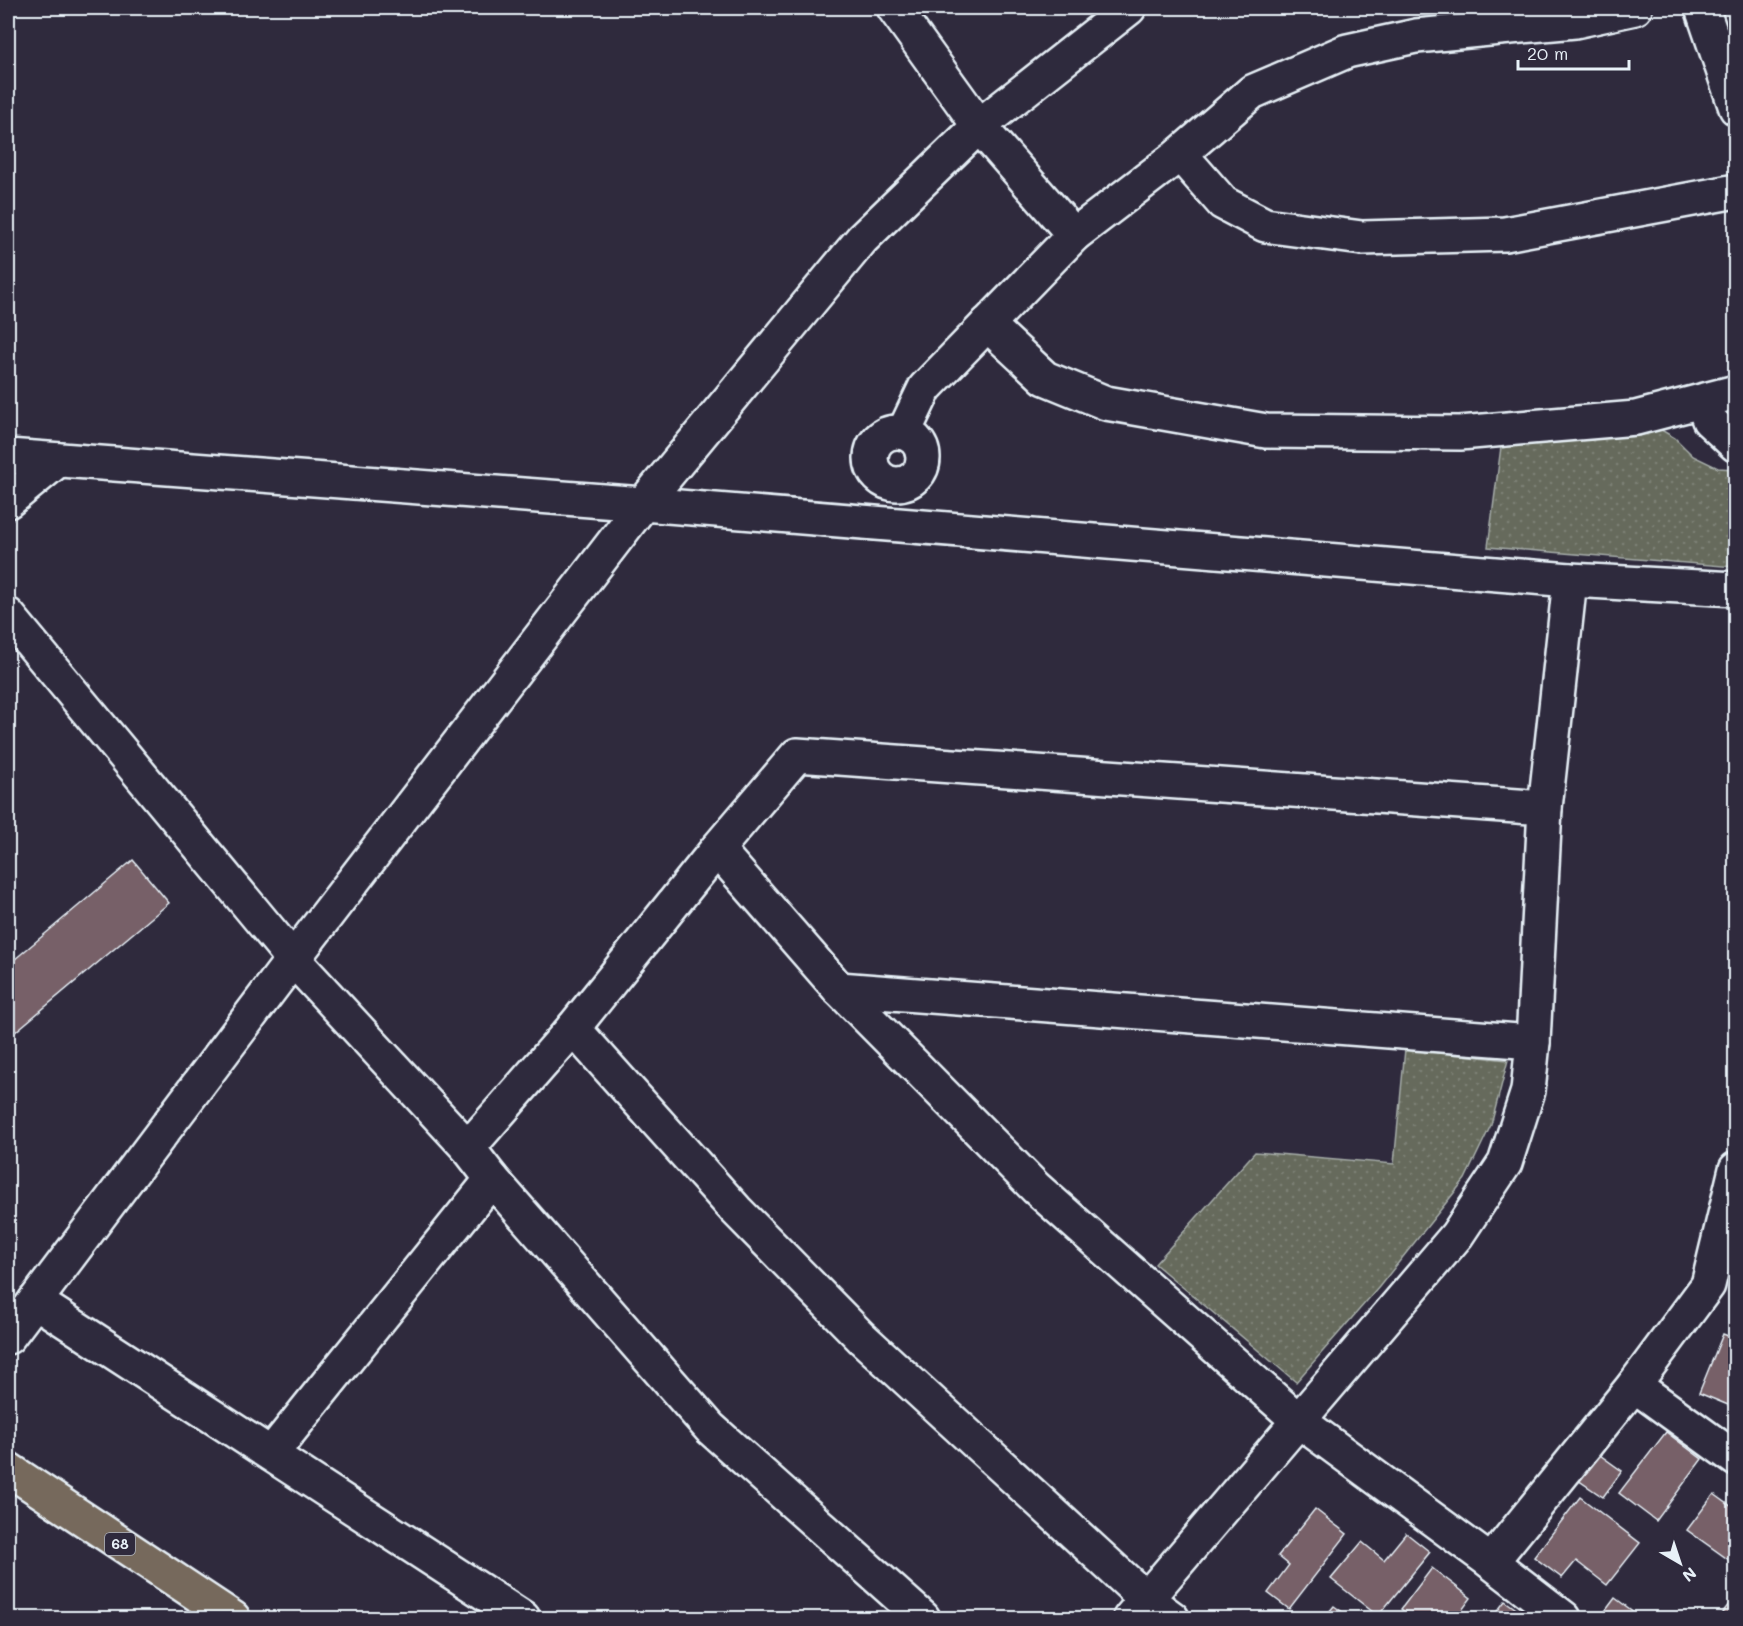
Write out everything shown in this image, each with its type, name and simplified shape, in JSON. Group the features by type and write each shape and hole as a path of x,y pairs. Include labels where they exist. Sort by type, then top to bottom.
{"main road":[{"name":"68","path":"8,1469 233,1618"}],"street":[{"path":"895,8 979,126 1074,235"},
{"path":"8,1337 293,959 643,504 862,239 979,126 1129,8"},
{"path":"904,432 925,388 1074,235 1180,154 1252,92 1347,51 1416,36 1575,21 1635,8"},
{"path":"1702,8 1736,108"},
{"path":"1180,154 1223,203 1265,225 1362,238 1505,234 1736,191"},
{"path":"987,324 1046,378 1106,403 1266,430 1460,433 1636,418 1736,392"},
{"path":"1702,401 1709,420 1736,445"},
{"path":"8,456 643,504 1570,580 1736,589"},
{"path":"8,501 58,460"},
{"path":"1138,1609 1457,1235 1505,1163 1528,1091 1533,1042 1545,808 1570,580"},
{"path":"8,615 293,959 468,1148 492,1179 710,1428 923,1618"},
{"path":"468,1148 573,1028 717,849 797,756 1545,808"},
{"path":"717,849 839,989 1036,1188 1299,1421 1564,1618"},
{"path":"839,989 1533,1042"},
{"path":"573,1028 736,1210 861,1337 1138,1609 1172,1618"},
{"path":"1491,1562 1634,1385 1722,1287 1736,1169"},
{"path":"271,1454 492,1179"},
{"path":"35,1301 523,1618"},
{"path":"1634,1385 1736,1459"}],"green space":[{"path":"1658,428 1675,438 1693,456 1718,468 1735,469 1735,567 1488,547 1501,447"},
{"path":"1405,1049 1508,1060 1491,1125 1465,1179 1379,1287 1296,1382 1155,1264 1255,1152 1394,1164"}],"building":[{"path":"133,860 169,903 8,1038 8,965"},
{"path":"1723,1334 1736,1339 1736,1402 1733,1407 1699,1393"},
{"path":"1666,1432 1702,1459 1656,1521 1619,1493"},
{"path":"1597,1453 1622,1471 1603,1497 1578,1480"},
{"path":"1714,1494 1736,1510 1736,1552 1729,1560 1687,1530"},
{"path":"1580,1497 1640,1543 1607,1585 1576,1561 1562,1578 1534,1557"},
{"path":"1315,1509 1347,1534 1289,1609 1268,1593 1289,1565 1278,1556"},
{"path":"1406,1533 1430,1552 1378,1616 1331,1579 1362,1542 1384,1560"},
{"path":"1432,1568 1471,1598 1459,1614 1464,1618 1413,1618 1401,1609"},
{"path":"1615,1598 1642,1618 1600,1618"},
{"path":"1505,1601 1529,1618 1492,1618"},
{"path":"1730,1603 1736,1607 1736,1618 1718,1618"},
{"path":"1334,1606 1351,1618 1324,1618"}]}
